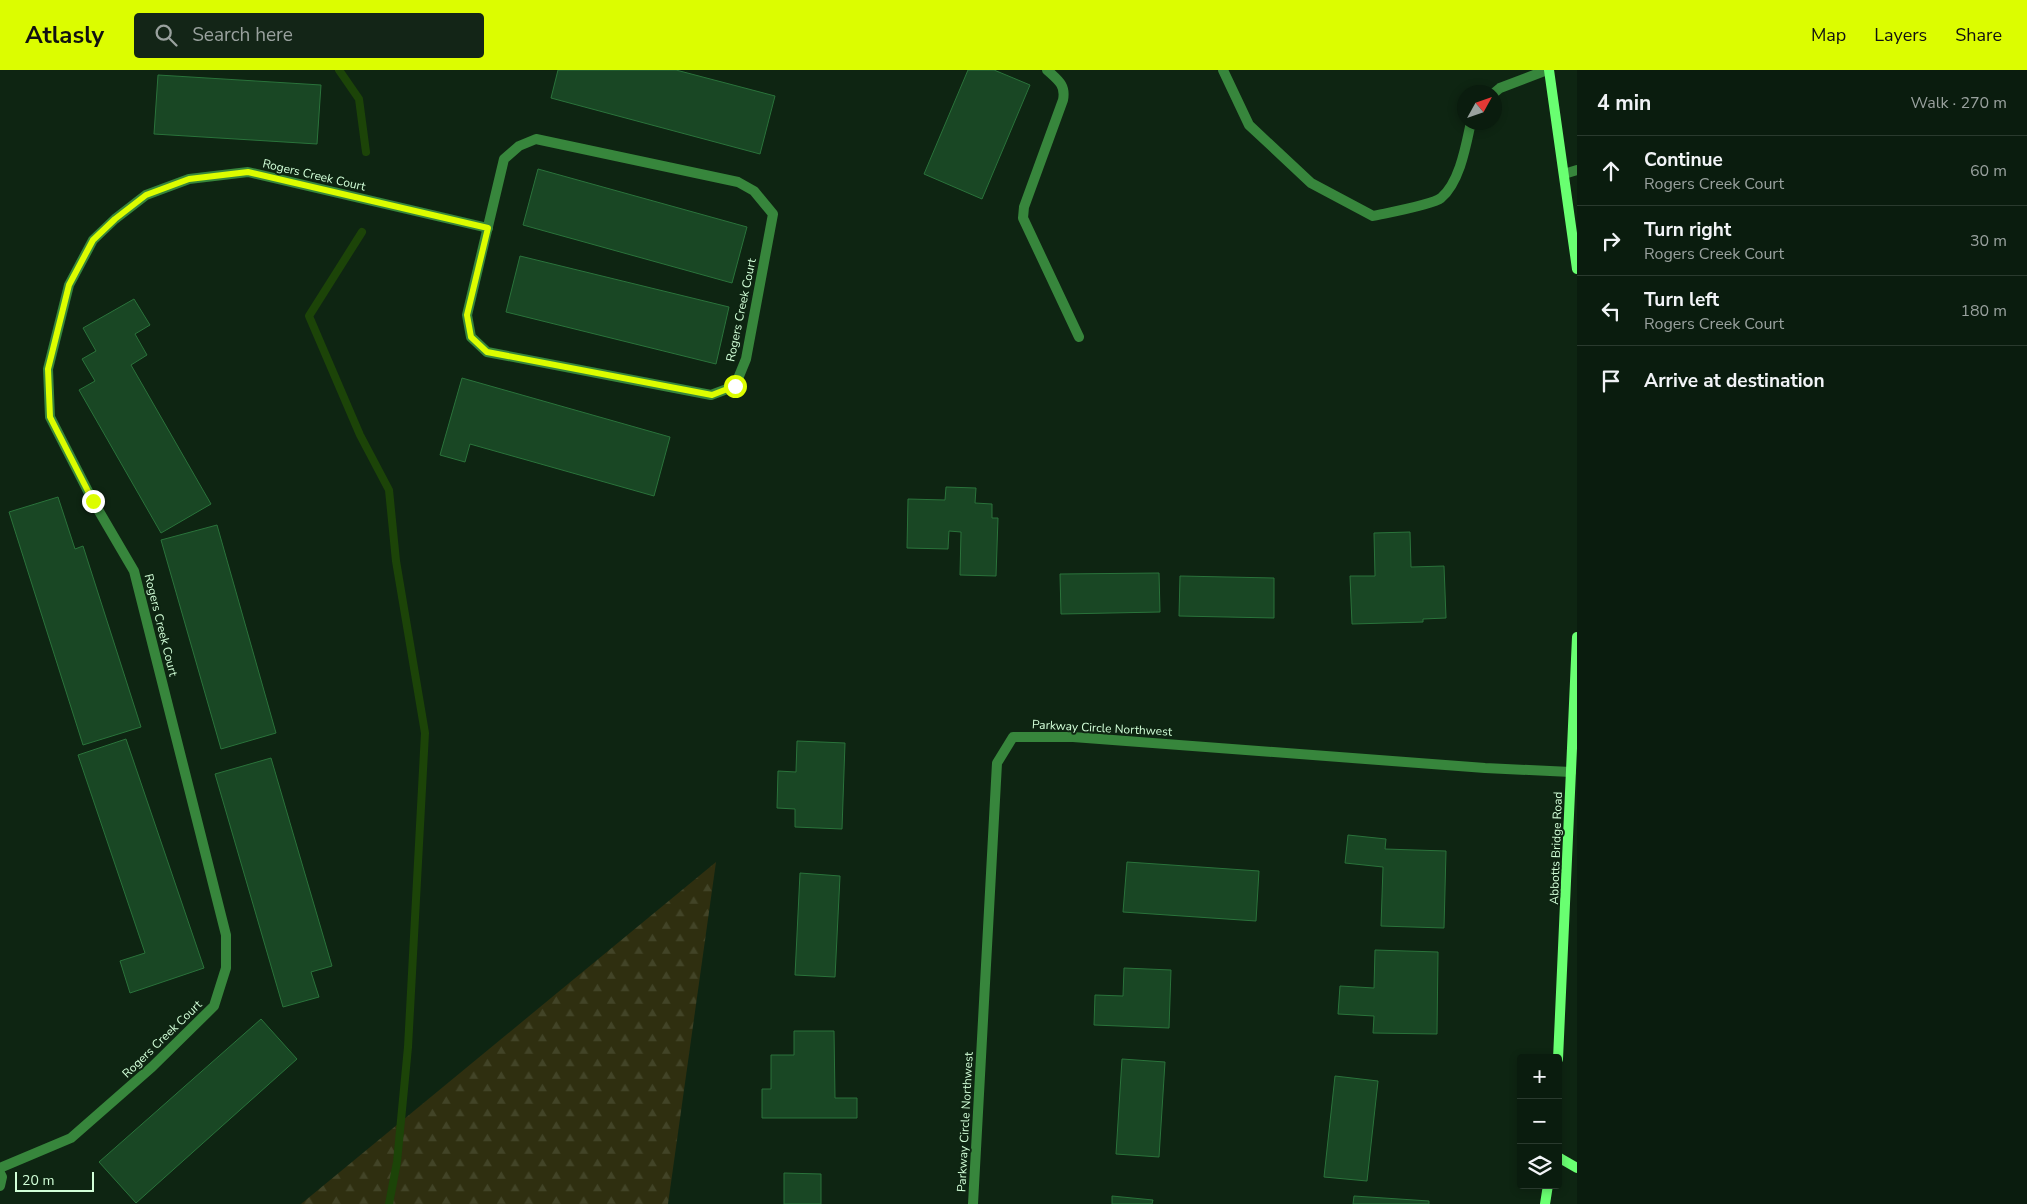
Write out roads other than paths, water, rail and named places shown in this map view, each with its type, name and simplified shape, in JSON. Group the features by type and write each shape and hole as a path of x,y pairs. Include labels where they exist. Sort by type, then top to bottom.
{"main road":[{"path":"1548,70 1577,269"},
{"name":"Abbotts Bridge Road","path":"1558,1054 1577,637"},
{"path":"1562,1159 1577,1168"},
{"path":"1545,1204 1547,1189"}],"street":[{"path":"1047,70 1062,83 1065,90 1024,207 1023,218 1079,337"},
{"path":"1223,70 1249,124 1311,183 1373,216 1406,209 1440,198 1458,173 1469,130"},
{"path":"1502,87 1548,70"},
{"name":"Rogers Creek Court","path":"536,139 738,182 754,191 773,214 746,359 735,386 712,395 487,352 471,337 467,315 488,228 504,159 519,146 536,139"},
{"path":"1564,174 1577,170"},
{"name":"Rogers Creek Court","path":"0,1168 71,1138 152,1067 214,1006 226,968 226,935 134,571 93,501 50,417 48,369 69,285 93,240 115,219 146,195 189,179 248,172 488,228"},
{"name":"Parkway Circle Northwest","path":"973,1204 996,763 1013,736 1073,737 1485,768 1571,772"},
{"path":"0,1173 2,1177 0,1186"}],"waterway":[{"path":"339,70 359,99 366,152"},
{"path":"362,232 309,316 360,435 389,490 396,561 425,733 408,1047 397,1162 389,1204"}]}
